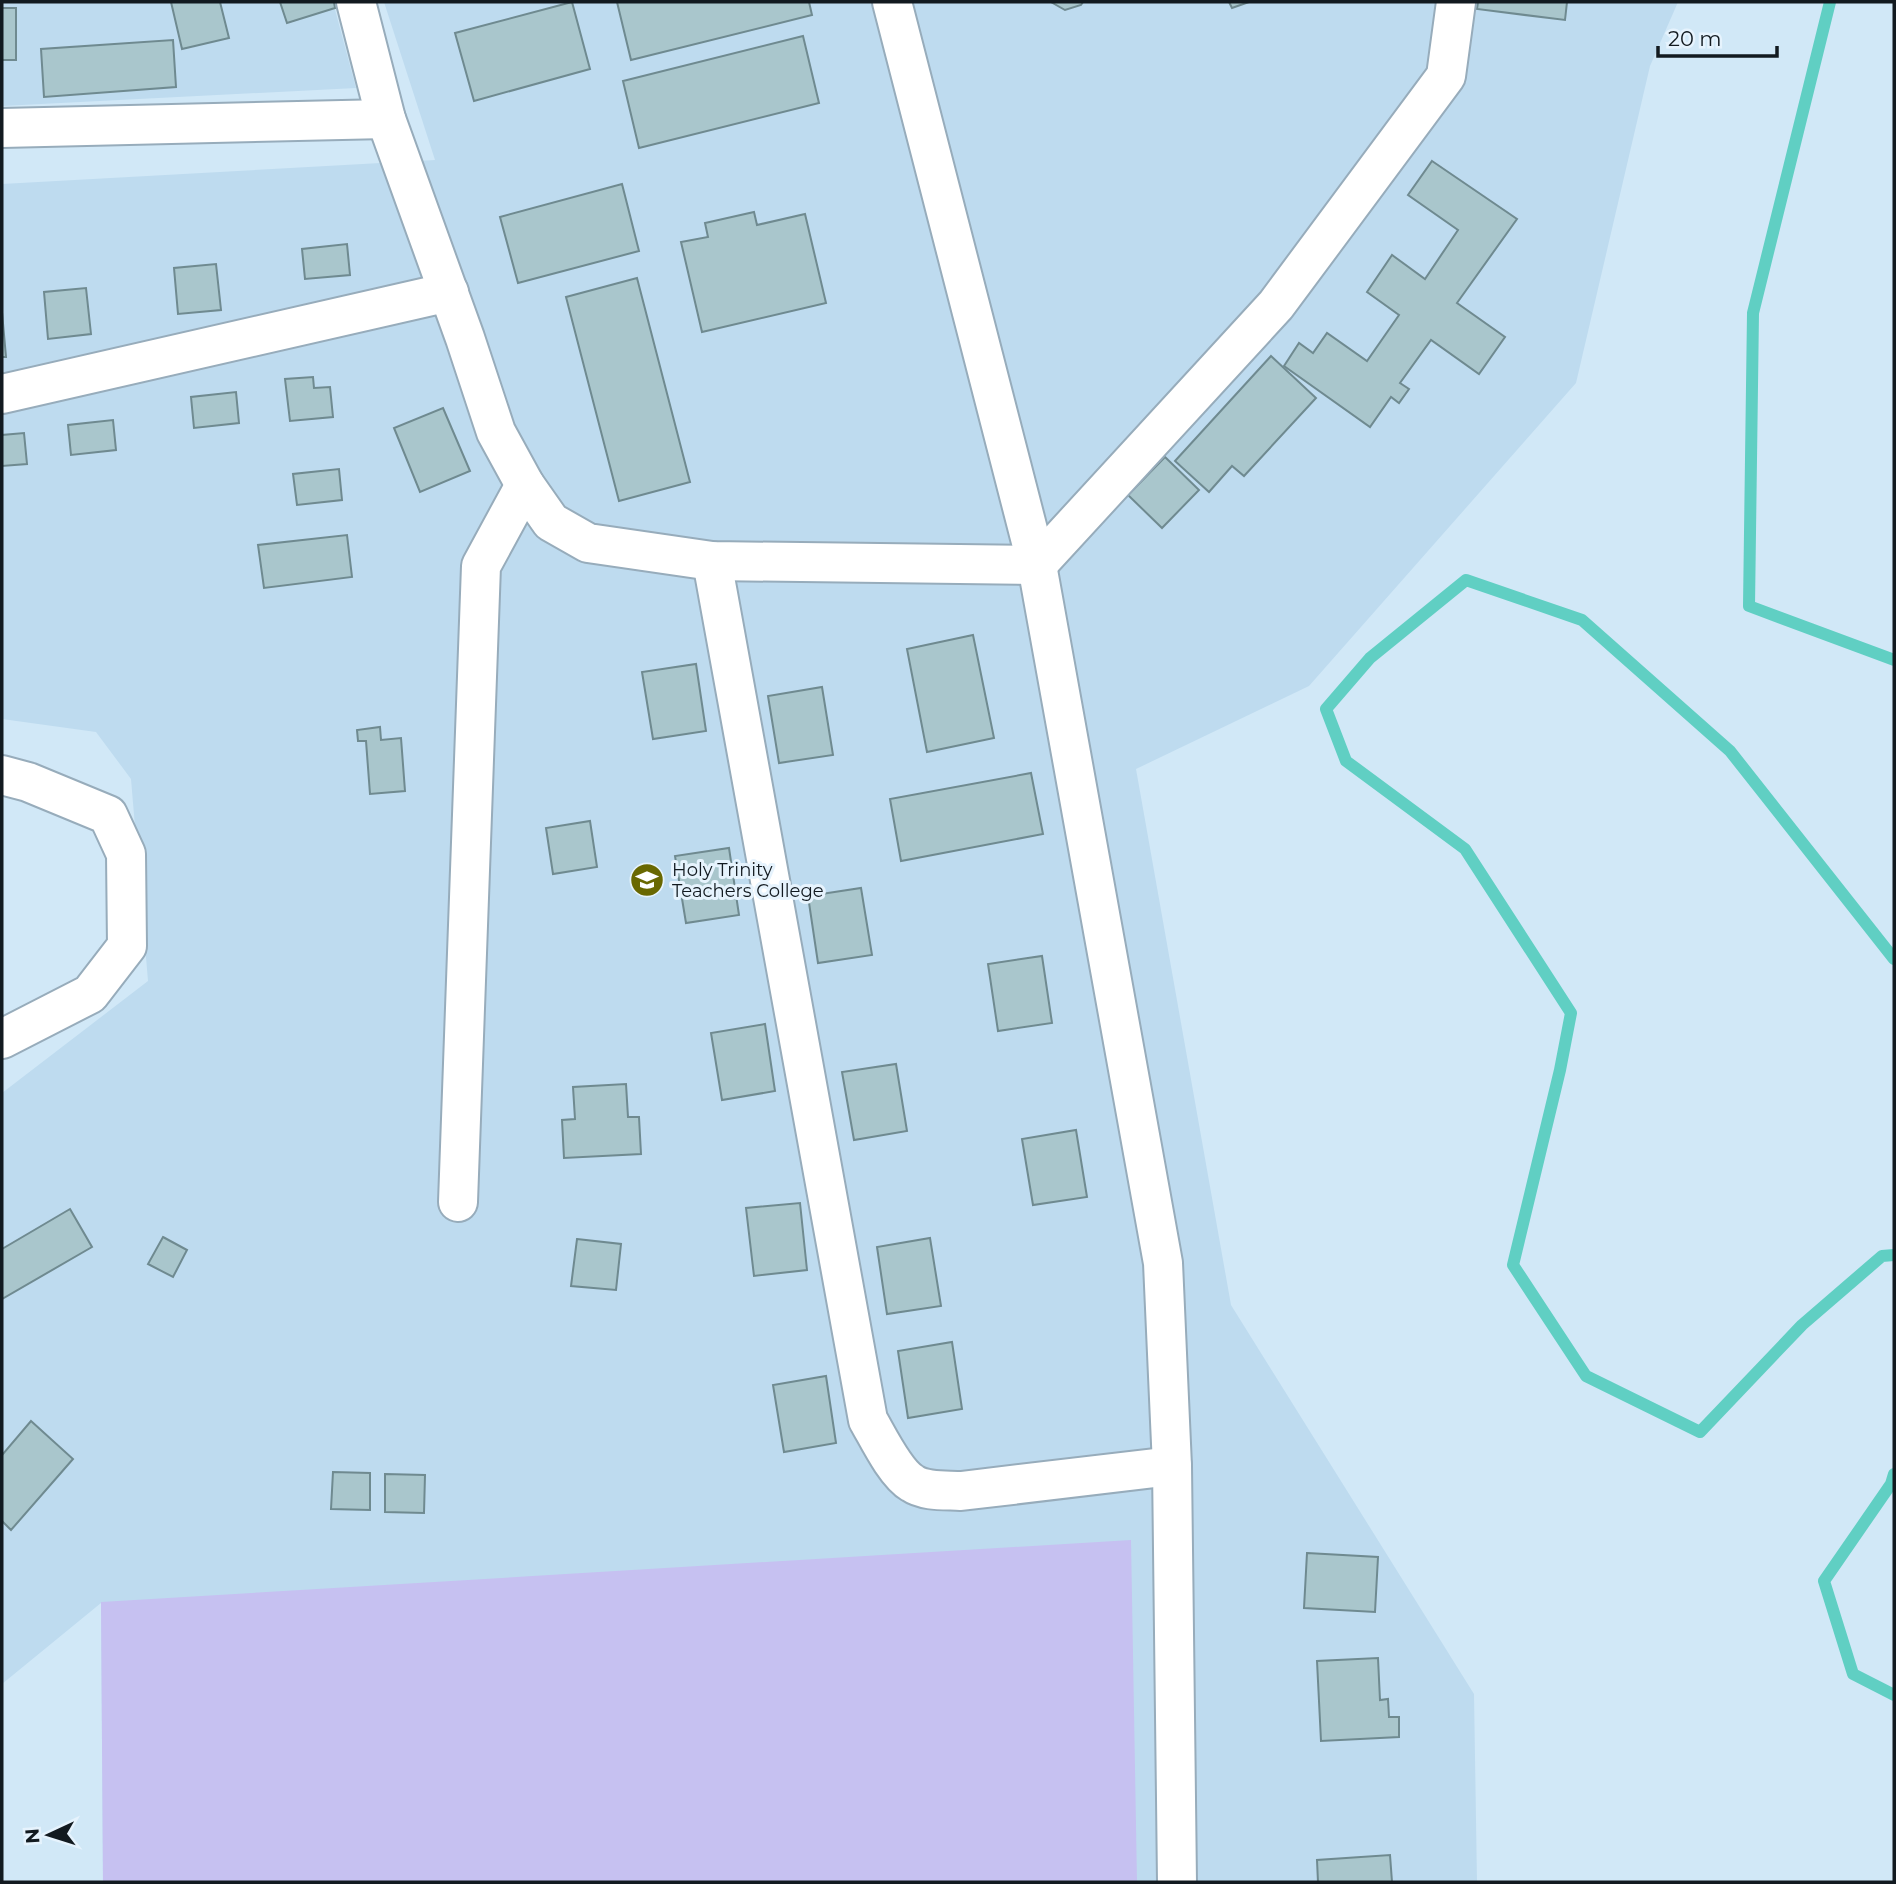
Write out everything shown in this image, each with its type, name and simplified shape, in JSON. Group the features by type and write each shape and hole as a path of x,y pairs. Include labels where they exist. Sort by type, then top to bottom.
{"street":[{"path":"356,2 386,118 496,432 525,485 551,522 588,543 712,561 1037,565 1276,305 1446,76 1455,2"},
{"path":"892,2 1037,565 1163,1263 1172,1466 1177,1882"},
{"path":"2,128 386,118"},
{"path":"2,394 449,292"},
{"path":"458,1202 481,566 525,485"},
{"path":"712,561 868,1420 890,1459 912,1483 933,1490 961,1491 1172,1466"},
{"path":"2,775 28,782 108,815 125,854 127,946 90,994 2,1039"}],"shaded area":[{"path":"2,2 333,2 356,88 2,106"},
{"name":"Holy Trinity Teachers College","path":"384,2 1678,2 1650,66 1576,383 1309,686 1136,769 1231,1305 1474,1694 1477,1882 103,1882 101,1603 2,1684 2,1093 148,981 131,779 96,732 2,719 2,184 435,160"},
{"path":"1131,1540 1137,1882 103,1882 101,1602"}],"building":[{"path":"171,2 220,2 229,38 182,49"},
{"path":"280,2 334,2 335,8 287,23"},
{"path":"572,2 590,69 474,101 455,33"},
{"path":"617,2 809,2 812,15 631,60"},
{"path":"1051,2 1083,2 1065,10"},
{"path":"1229,2 1249,2 1232,8"},
{"path":"1478,2 1567,2 1565,20 1477,9"},
{"path":"2,8 16,8 16,60 2,60"},
{"path":"803,36 819,103 639,148 623,81"},
{"path":"173,40 176,87 44,97 41,49"},
{"path":"1432,161 1517,219 1457,303 1505,337 1479,374 1431,340 1400,383 1409,389 1399,403 1391,397 1370,427 1284,366 1299,343 1313,353 1327,333 1367,361 1399,315 1367,292 1392,255 1425,279 1458,230 1408,195"},
{"path":"622,184 639,251 518,283 500,217"},
{"path":"754,212 757,225 805,214 826,303 702,332 681,242 708,237 705,223"},
{"path":"347,244 350,275 305,279 302,249"},
{"path":"216,264 221,310 178,314 174,268"},
{"path":"637,278 690,482 619,501 566,297"},
{"path":"86,288 91,334 48,339 44,292"},
{"path":"2,312 6,357 2,357"},
{"path":"1271,356 1316,398 1244,476 1232,466 1209,492 1175,461"},
{"path":"313,377 314,388 330,387 333,417 290,421 285,379"},
{"path":"236,392 239,423 194,428 191,397"},
{"path":"443,408 470,471 420,492 394,428"},
{"path":"113,420 116,450 71,455 68,425"},
{"path":"24,433 27,464 2,466 2,435"},
{"path":"1165,457 1199,490 1162,528 1128,495"},
{"path":"339,469 342,500 297,505 293,474"},
{"path":"347,535 352,577 264,588 258,545"},
{"path":"973,635 994,738 927,752 907,649"},
{"path":"696,664 706,731 653,739 642,672"},
{"path":"822,687 833,755 779,763 768,696"},
{"path":"380,727 381,740 401,738 405,791 370,794 366,741 358,741 357,730"},
{"path":"1031,773 1043,834 901,861 890,799"},
{"path":"590,821 597,867 553,874 546,828"},
{"path":"729,848 739,915 686,923 675,856"},
{"path":"861,888 872,955 818,963 808,896"},
{"path":"1042,956 1052,1023 998,1031 988,964"},
{"path":"765,1024 775,1091 722,1100 711,1033"},
{"path":"896,1064 907,1131 854,1140 842,1072"},
{"path":"626,1084 628,1117 639,1117 641,1154 564,1158 562,1120 575,1119 573,1087"},
{"path":"1076,1130 1087,1197 1033,1205 1022,1139"},
{"path":"800,1203 807,1270 754,1276 746,1208"},
{"path":"70,1209 92,1247 2,1299 2,1249"},
{"path":"163,1237 187,1250 173,1277 148,1264"},
{"path":"930,1238 941,1306 887,1314 877,1247"},
{"path":"577,1239 621,1244 616,1290 571,1286"},
{"path":"952,1342 962,1409 908,1418 898,1351"},
{"path":"826,1376 836,1443 784,1452 773,1385"},
{"path":"31,1421 73,1459 11,1530 2,1521 2,1455"},
{"path":"333,1472 370,1473 370,1510 331,1509"},
{"path":"385,1474 425,1475 424,1513 385,1512"},
{"path":"1307,1553 1378,1557 1375,1612 1304,1608"},
{"path":"1378,1658 1380,1700 1388,1699 1389,1717 1399,1717 1399,1737 1321,1741 1317,1661"},
{"path":"1390,1855 1392,1882 1318,1882 1317,1860"}],"waterway":[{"path":"1830,2 1753,313 1749,606 1894,660"},
{"path":"1894,959 1730,751 1582,620 1466,580 1370,658 1326,709 1346,761 1465,849 1571,1013 1513,1265 1586,1376 1700,1432 1802,1325 1882,1256 1894,1255"},
{"path":"1894,1474 1891,1484 1824,1581 1853,1674 1894,1695"}],"place":[{"name":"Holy Trinity Teachers College","path":"647,880"}]}
